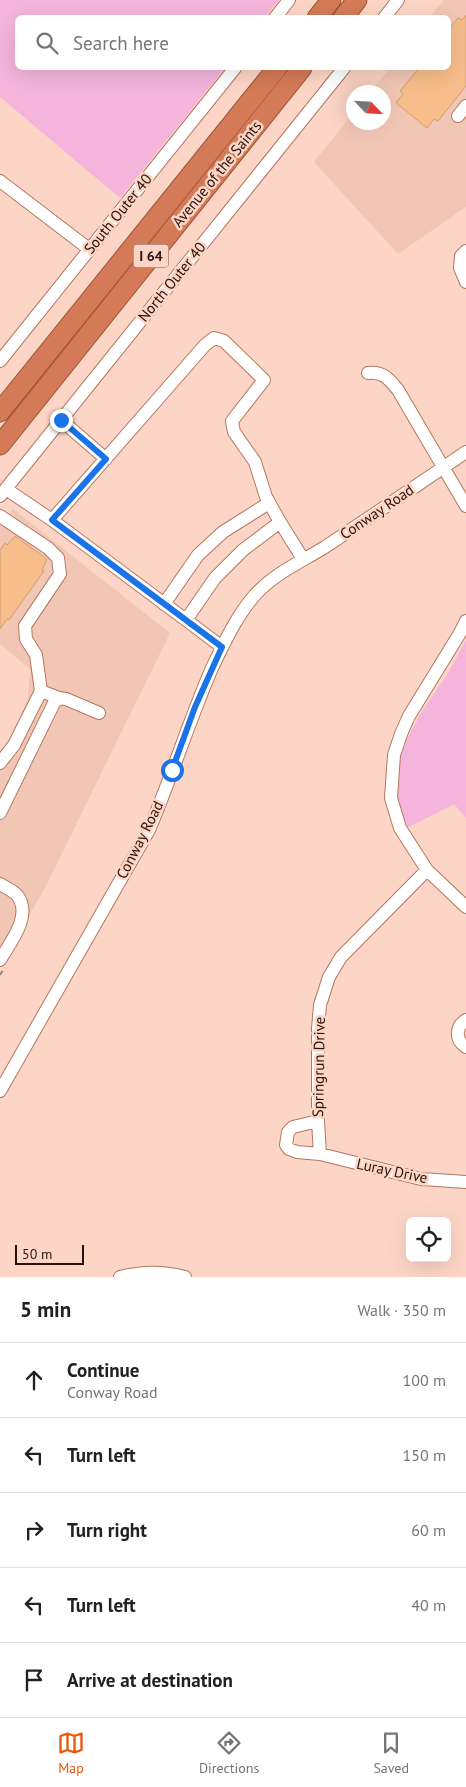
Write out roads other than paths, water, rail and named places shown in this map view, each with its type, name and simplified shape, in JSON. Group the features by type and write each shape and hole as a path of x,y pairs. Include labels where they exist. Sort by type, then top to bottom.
{"highway":[{"path":"319,15 331,0"},
{"path":"345,15 357,0"},
{"name":"Avenue of the Saints","path":"0,412 275,70"},
{"name":"Avenue of the Saints","path":"0,445 300,70"}],"street":[{"path":"278,15 289,0"},
{"path":"386,15 398,0"},
{"name":"South Outer 40","path":"0,361 234,70"},
{"name":"North Outer 40","path":"3,492 342,70"},
{"path":"0,182 89,249"},
{"path":"466,251 461,256 460,268 466,282"},
{"path":"52,520 205,345 214,338 224,341 264,380 232,421 234,432 255,462 266,497 303,559"},
{"path":"368,373 376,372 385,375 398,390 466,506"},
{"path":"61,420 106,459"},
{"name":"Conway Road","path":"0,1091 149,830 195,707 222,647 235,623 253,597 267,584 303,559 323,548 466,452"},
{"path":"3,492 52,520 222,647"},
{"path":"164,604 198,555 223,532 269,503"},
{"path":"0,516 48,548 58,558 60,574 25,626 26,639 36,655 41,691 14,745 0,763"},
{"path":"186,620 215,578 243,550 280,522"},
{"path":"466,621 400,734 394,755 391,798 397,821 427,870 466,907"},
{"path":"41,691 99,712"},
{"path":"0,813 54,703 59,698"},
{"name":"Springrun Drive","path":"320,1154 318,1029 320,1005 329,977 341,957 427,870"},
{"path":"0,884 16,895 22,905 22,920 0,960"},
{"path":"466,1020 458,1027 457,1033 460,1043 466,1047"},
{"name":"Luray Drive","path":"318,1121 293,1127 288,1132 286,1145 289,1149 297,1152 320,1154 421,1179 466,1182"},
{"path":"120,1277 137,1272 150,1272 168,1273 185,1277"}]}
